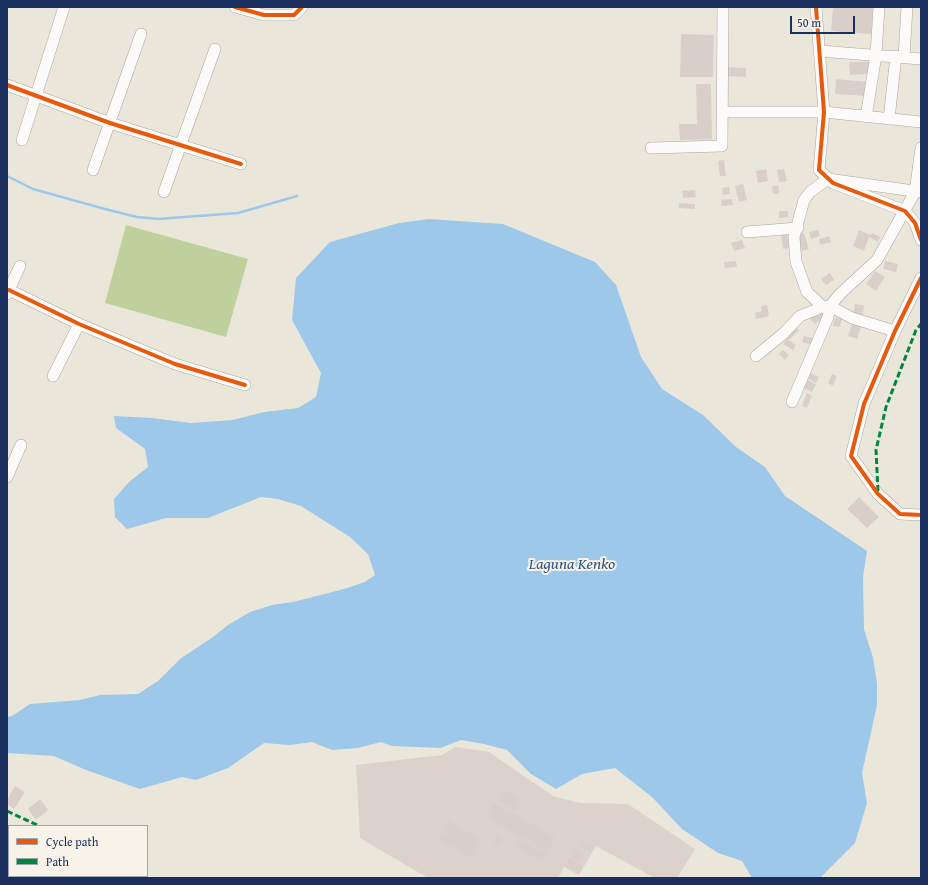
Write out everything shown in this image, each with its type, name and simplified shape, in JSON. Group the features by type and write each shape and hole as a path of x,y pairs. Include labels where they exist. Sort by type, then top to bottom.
{"street":[{"path":"22,140 64,7"},
{"path":"235,7 264,15 294,15 302,7"},
{"path":"651,148 722,146 723,7"},
{"path":"816,7 824,112 819,170 833,183 905,211 915,223 921,240"},
{"path":"866,117 876,55 879,7"},
{"path":"889,119 907,7"},
{"path":"93,170 141,34"},
{"path":"164,192 215,49"},
{"path":"820,51 921,59"},
{"path":"7,85 110,123 241,164"},
{"path":"722,112 824,112 921,122"},
{"path":"756,356 784,333 800,316 827,307 877,260 905,211 918,192 921,148"},
{"path":"895,330 852,318 827,307 807,292 796,262 794,237 798,228 804,200 810,192 828,179 918,192"},
{"path":"747,232 798,228"},
{"path":"20,266 8,292 79,324 175,364 245,385"},
{"path":"921,278 895,330 864,404 851,456 878,494 900,514 921,515"},
{"path":"792,402 828,317 827,307"},
{"path":"53,376 79,324"},
{"path":"7,477 21,445"}],"shaded area":[{"path":"456,747 489,752 553,796 580,803 628,804 695,849 677,878 655,878 596,846 579,875 564,867 558,878 428,878 360,838 356,765 442,755"}],"green space":[{"path":"126,225 248,259 226,337 105,303"}],"water":[{"name":"Laguna Kenko","path":"429,219 503,224 595,262 616,285 641,357 662,389 703,415 736,447 765,467 785,496 867,551 863,577 864,629 873,658 877,683 877,705 862,773 867,803 855,843 820,878 752,878 742,861 718,853 682,829 652,797 615,768 582,774 556,789 531,774 507,750 461,740 440,748 392,746 381,742 358,748 332,750 312,742 290,745 264,743 228,768 196,780 182,777 140,789 86,770 54,756 7,753 7,717 12,716 30,704 80,700 100,695 138,694 158,681 180,659 228,625 250,612 272,605 293,602 344,589 365,582 375,575 368,554 350,537 301,506 278,499 261,497 208,518 166,518 127,529 115,517 114,499 129,482 148,467 145,449 116,428 114,416 152,418 191,423 233,420 264,412 298,408 316,397 321,373 292,320 296,278 330,242 399,223"}],"building":[{"path":"833,7 873,7 871,34 831,31"},
{"path":"681,34 714,35 713,77 680,77"},
{"path":"849,62 869,62 869,74 850,75"},
{"path":"725,67 746,68 746,77 725,76"},
{"path":"836,79 868,82 867,96 835,94"},
{"path":"696,84 711,84 712,139 680,140 679,124 697,124"},
{"path":"724,160 726,176 720,176 718,161"},
{"path":"766,169 768,181 758,183 756,171"},
{"path":"784,169 787,181 779,182 777,170"},
{"path":"743,184 747,200 739,202 735,186"},
{"path":"778,185 779,193 773,194 772,186"},
{"path":"729,187 730,194 723,195 722,188"},
{"path":"695,190 696,197 683,198 682,191"},
{"path":"732,199 733,205 722,206 721,200"},
{"path":"679,203 695,204 695,209 679,208"},
{"path":"779,211 788,211 788,217 779,218"},
{"path":"818,230 820,236 811,239 809,232"},
{"path":"859,230 871,235 872,233 880,237 878,242 869,237 864,251 853,246"},
{"path":"804,233 809,249 802,251 797,235"},
{"path":"787,234 789,248 783,249 781,235"},
{"path":"829,236 831,242 820,245 819,239"},
{"path":"742,240 745,248 734,251 731,243"},
{"path":"736,261 737,267 725,268 724,262"},
{"path":"885,261 898,264 896,272 883,269"},
{"path":"875,271 885,277 876,291 866,284"},
{"path":"830,273 834,280 826,285 821,279"},
{"path":"855,304 864,305 863,316 853,314"},
{"path":"767,305 769,316 756,319 755,313 762,311 761,306"},
{"path":"819,311 824,316 815,324 810,319"},
{"path":"835,317 842,319 840,327 833,326"},
{"path":"852,324 861,327 857,339 848,336"},
{"path":"795,326 799,330 789,340 785,336"},
{"path":"804,336 813,338 811,345 802,342"},
{"path":"787,339 796,345 793,350 783,344"},
{"path":"783,350 789,355 785,360 779,354"},
{"path":"809,372 819,377 816,383 806,377"},
{"path":"832,374 837,376 833,386 828,383"},
{"path":"806,379 816,384 812,392 802,387"},
{"path":"807,393 812,396 807,408 802,406"},
{"path":"859,497 879,517 867,528 847,509"},
{"path":"15,786 25,792 14,809 7,804 7,800"},
{"path":"504,790 521,800 515,811 498,801"},
{"path":"40,799 48,810 36,820 28,809"},
{"path":"494,803 555,838 547,852 486,817"},
{"path":"448,820 481,839 475,850 442,831"},
{"path":"442,833 476,851 472,858 439,840"},
{"path":"497,835 503,838 499,847 493,844"},
{"path":"517,838 546,854 542,861 513,845"},
{"path":"581,840 593,845 590,852 578,846"},
{"path":"576,848 584,853 579,862 571,857"},
{"path":"569,858 583,866 578,873 564,865"}],"waterway":[{"path":"7,176 33,189 137,217 158,219 238,213 297,196"}],"marked path":[{"path":"878,491 876,450 886,407 916,330 921,324"},
{"path":"7,811 37,825"}],"cycle path":[{"path":"235,7 264,15 294,15 302,7"},
{"path":"816,7 824,112 819,170 833,183 905,211 915,223 921,240"},
{"path":"7,85 110,123 241,164"},
{"path":"921,278 895,331 864,404 851,456 878,494 900,514 921,515"},
{"path":"9,290 79,324 175,364 245,385"}]}
